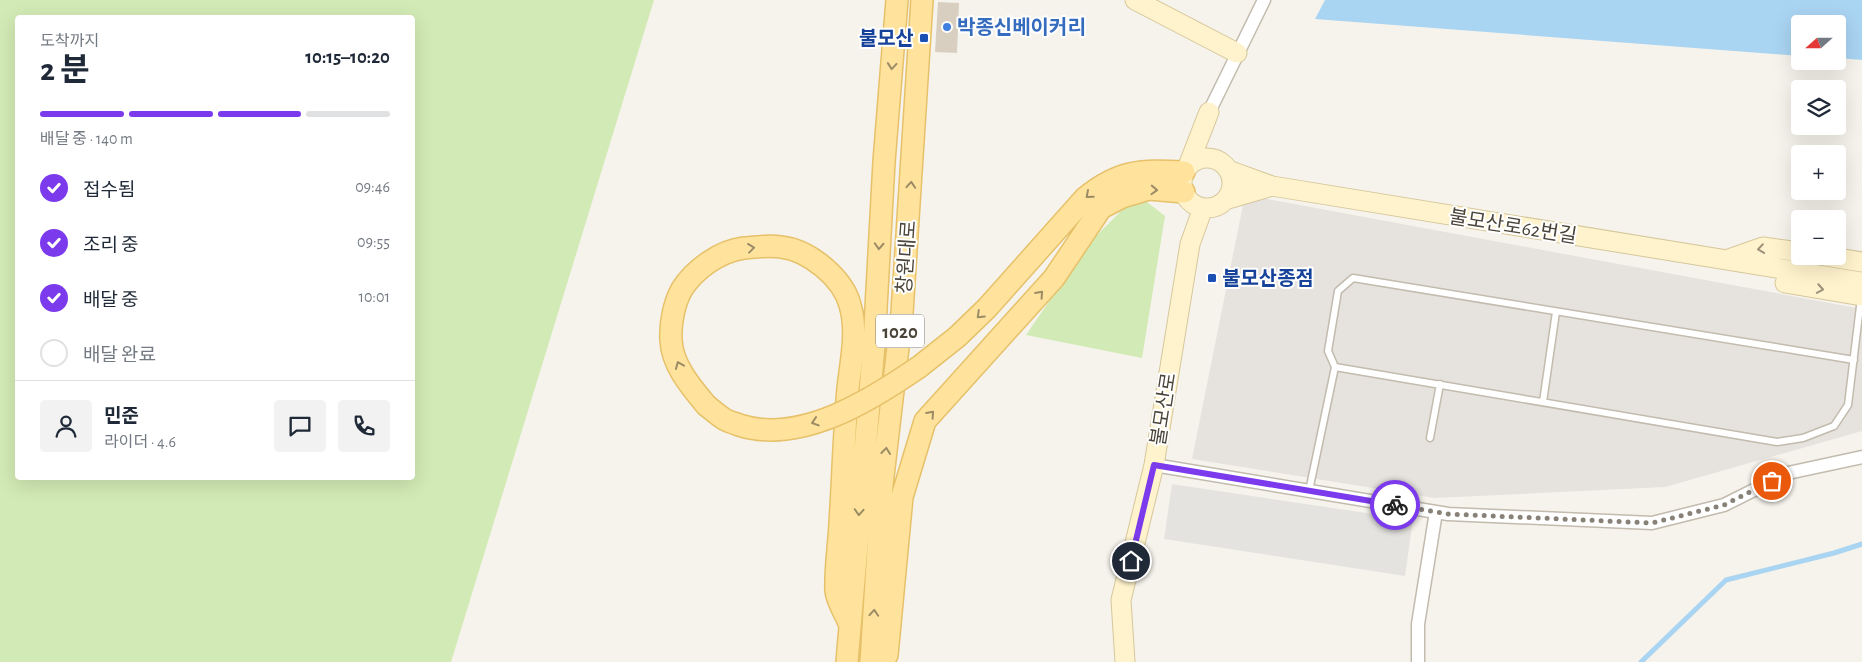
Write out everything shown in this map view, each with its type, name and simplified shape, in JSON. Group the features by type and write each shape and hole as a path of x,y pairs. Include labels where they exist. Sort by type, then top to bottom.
{"main road":[{"name":"창원대로","path":"847,662 874,345 884,162 897,0"},
{"name":"창원대로","path":"871,662 882,485 902,313 922,0"},
{"path":"850,626 836,593 847,406 853,323 850,305 844,290 818,262 783,247 762,246 738,249 721,255 707,264 682,289 672,316 671,341 679,368 692,388 706,405 726,420 752,429 780,430 813,423 857,405 890,387 919,367 957,337 987,308 1085,198 1102,184 1125,174 1154,170 1189,188"},
{"path":"878,662 886,655 902,497 925,421 1054,278 1101,208 1122,196 1149,189 1189,188"}],"street":[{"path":"1135,0 1237,53"},
{"path":"1264,0 1209,112 1209,158 1194,161 1189,188 1211,208 1225,200 1272,186"},
{"name":"불모산로","path":"1125,662 1121,600 1154,465 1190,244 1189,188 1209,112"},
{"name":"불모산로62번길","path":"1209,158 1216,160 1228,170 1272,186 1862,282"},
{"path":"1225,200 1230,193 1232,185 1228,170"},
{"path":"1724,260 1763,247 1791,251"},
{"path":"1846,259 1862,262"},
{"path":"1724,260 1754,277 1862,296"},
{"path":"1154,465 1448,514 1652,523 1724,505 1788,474 1862,457"},
{"path":"1418,662 1418,624 1436,512"}],"lane":[{"path":"1309,490 1335,367 1328,351 1338,291 1353,278 1854,360"},
{"path":"1335,367 1777,442 1803,438 1834,426 1848,405 1862,296"},
{"path":"1543,402 1556,312"},
{"path":"1430,438 1440,384"}],"shaded area":[{"path":"1245,195 1862,309 1862,431 1665,487 1435,498 1192,459"},
{"path":"1172,484 1413,520 1405,576 1164,539"}],"green space":[{"path":"0,0 654,0 451,662 0,662"},
{"path":"1147,202 1165,216 1142,358 1026,335 1089,243 1124,208"}],"water":[{"path":"1325,0 1862,0 1862,60 1846,59 1846,15 1791,15 1791,55 1315,19"}],"building":[{"name":"박종신베이커리","path":"938,2 959,3 957,53 935,52"}],"waterway":[{"path":"1641,662 1726,580 1834,553 1862,544"}],"way so far":[{"path":"1395,505 1448,514 1652,523 1724,505 1772,481"}],"place":[{"name":"박종신베이커리","path":"947,27"},
{"name":"불모산","path":"924,38"},
{"name":"불모산종점","path":"1212,278"}],"route":[{"path":"1131,561 1154,465 1395,505"}]}
